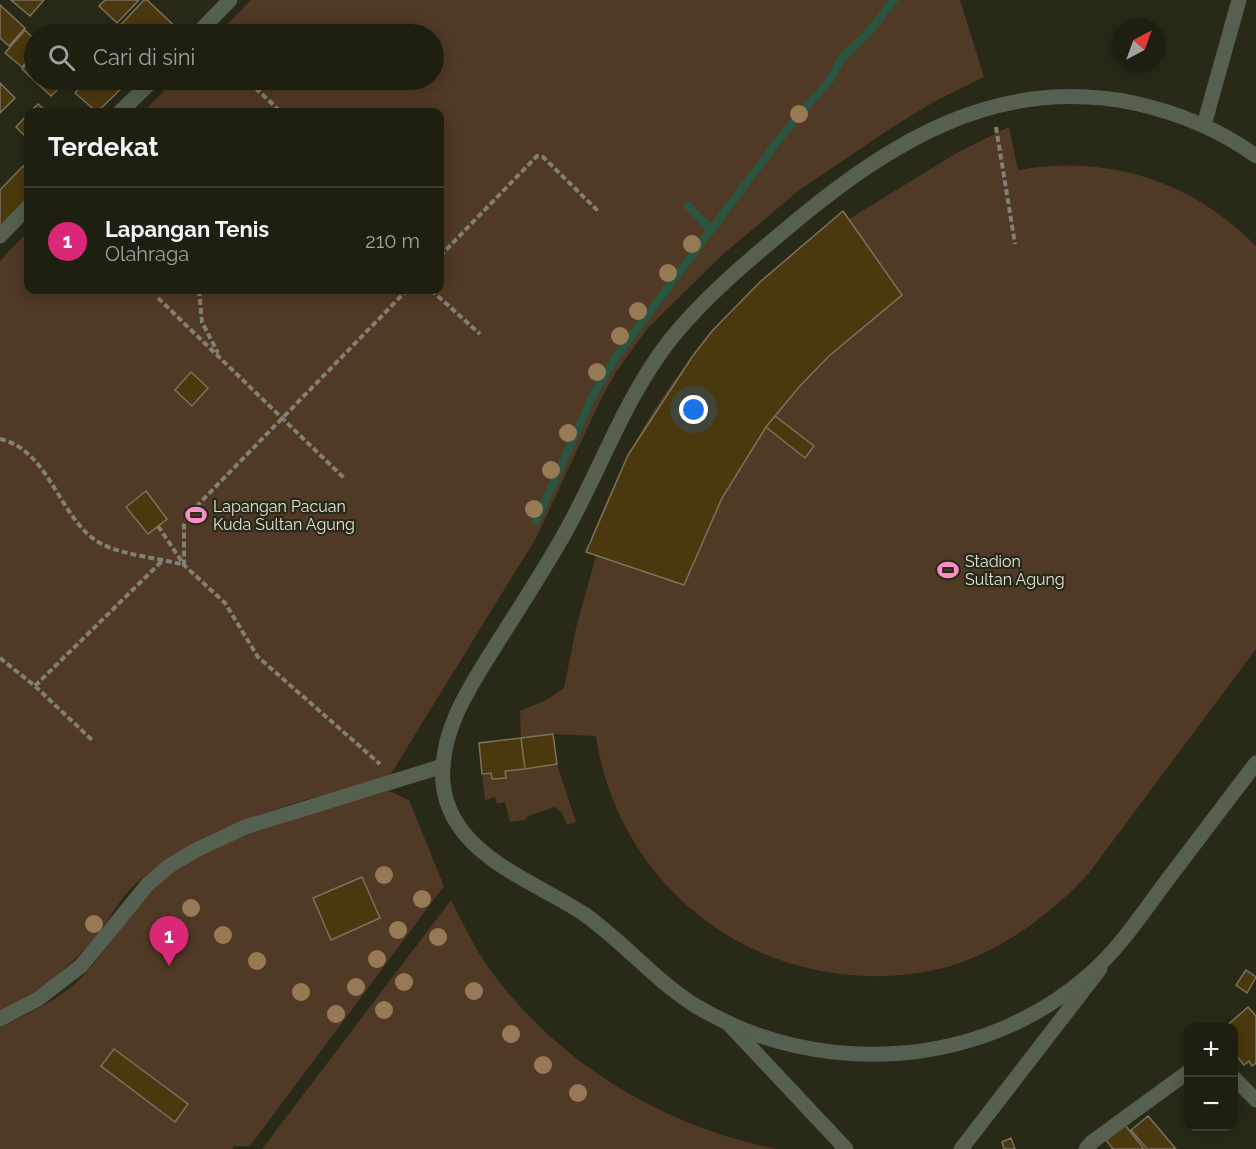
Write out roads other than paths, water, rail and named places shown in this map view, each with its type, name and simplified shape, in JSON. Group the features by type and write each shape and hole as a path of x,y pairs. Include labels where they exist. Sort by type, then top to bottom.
{"street":[{"path":"207,24 230,0"},
{"path":"1204,125 1239,0"},
{"path":"124,108 143,90"},
{"path":"1117,947 1089,974 1041,1009 983,1038 920,1052 852,1054 788,1043 726,1021 697,1006 668,986 588,917 507,870 480,849 463,831 450,810 444,789 443,766 446,744 465,696 560,543 626,407 674,335 721,285 841,186 917,138 993,105 1054,96 1084,96 1138,104 1204,125 1256,156"},
{"path":"0,236 24,211"},
{"path":"961,1149 1256,763"},
{"path":"0,1019 38,999 81,966 148,884 170,866 196,850 245,827 443,766"},
{"path":"726,1021 846,1149"},
{"path":"1086,1149 1092,1142 1184,1075"},
{"path":"1238,1083 1256,1100"}],"waterway":[{"path":"536,521 593,395 615,358 784,133 830,80 841,59 869,32 894,0"},
{"path":"688,206 711,230"}],"place":[{"name":"Lapangan Pacuan Kuda Sultan Agung","path":"196,515"},
{"name":"Stadion Sultan Agung","path":"948,570"},
{"name":"Lapangan Tenis","path":"169,966"}]}
